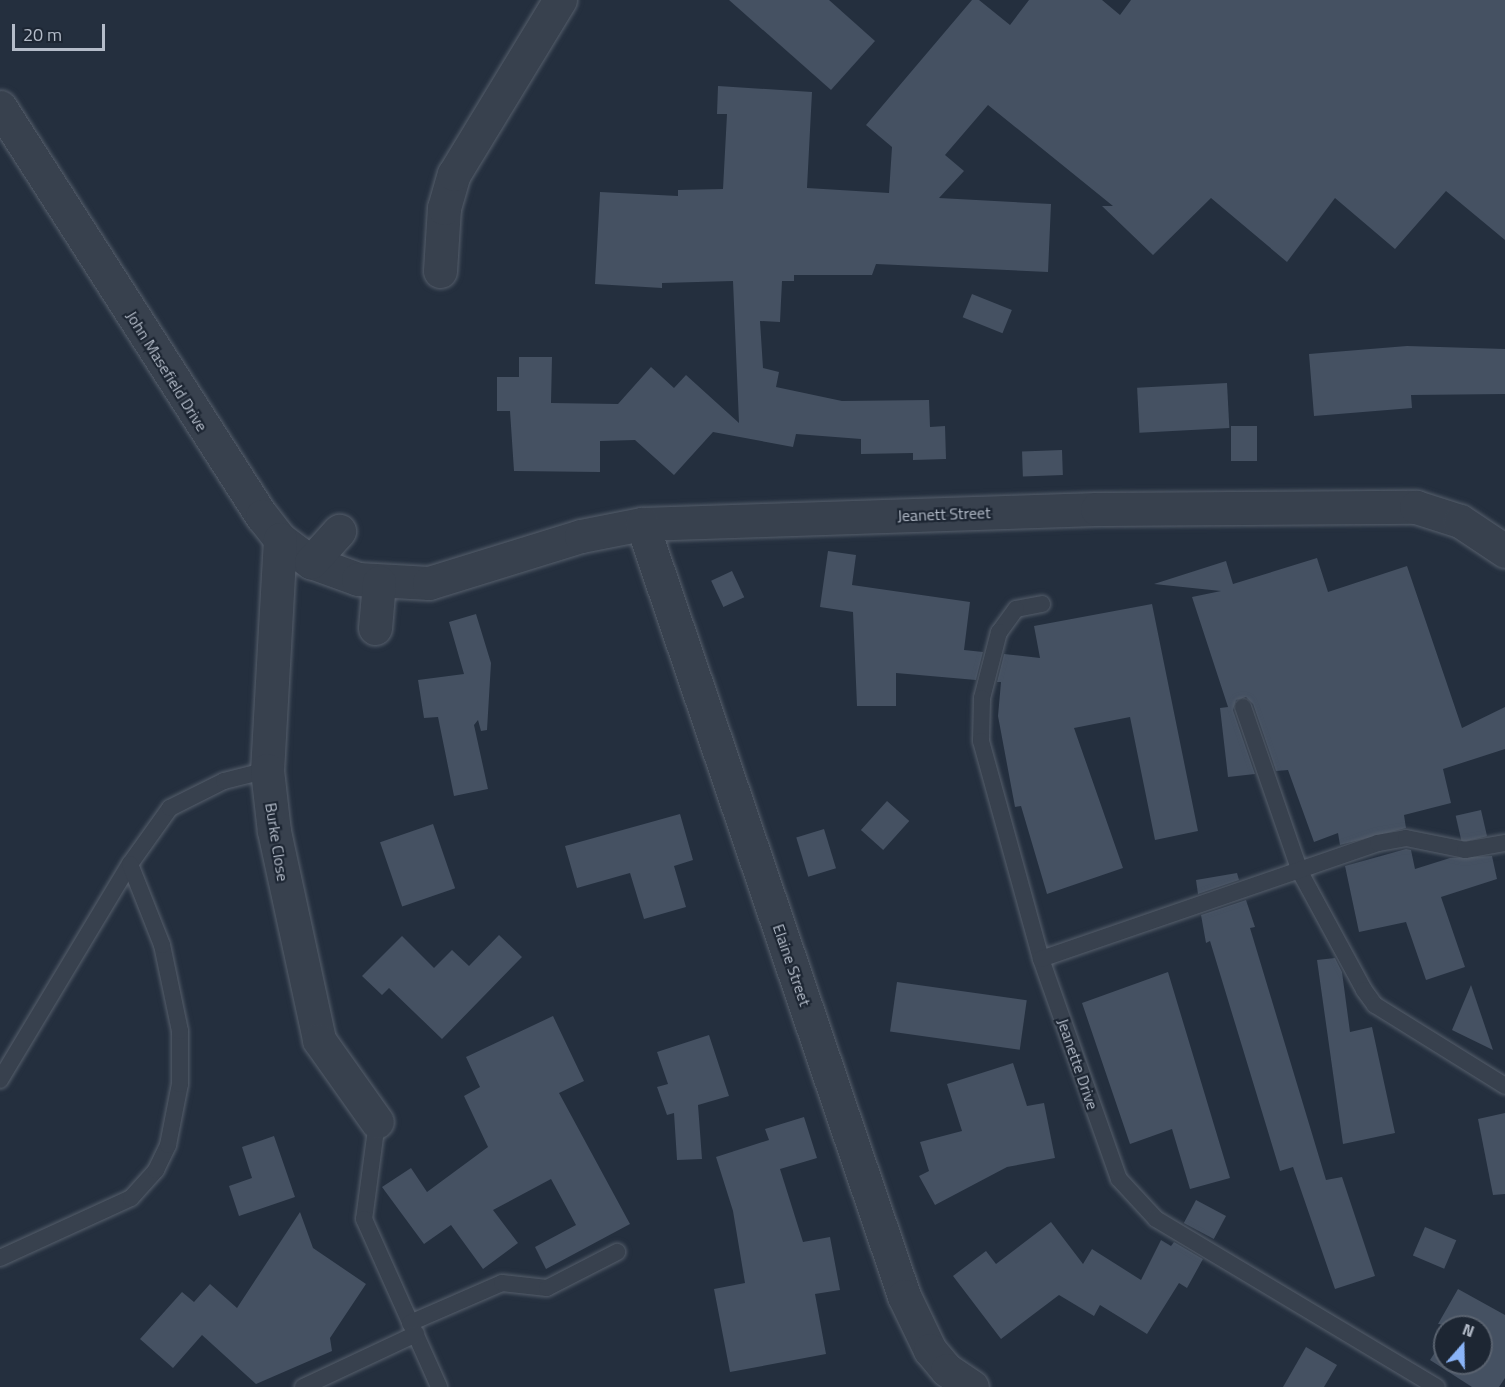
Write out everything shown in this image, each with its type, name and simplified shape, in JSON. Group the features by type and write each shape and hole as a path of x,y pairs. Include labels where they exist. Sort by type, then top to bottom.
{"street":[{"path":"440,271 444,208 454,174 560,0"},
{"name":"John Masefield Drive","path":"0,108 233,474 280,539 311,562 379,582"},
{"name":"Jeanett Street","path":"379,582 436,582 581,536 642,524 1097,508 1392,506 1460,520 1504,546"},
{"name":"Elaine Street","path":"642,524 904,1296 930,1350 946,1370 972,1387"},
{"path":"311,562 339,531"},
{"name":"Burke Close","path":"280,539 267,770 285,888 319,1040 377,1122"},
{"path":"375,628 379,582"}],"lane":[{"name":"Jeanette Drive","path":"1042,604 1016,609 1006,618 986,672 980,716 981,741 1041,959 1119,1179 1138,1203 1437,1387"},
{"path":"1243,707 1300,872 1375,1005 1505,1086"},
{"path":"0,1080 130,864 170,808 182,798 224,781 267,770"},
{"path":"1041,959 1300,872 1360,849 1406,838 1466,850 1505,843"},
{"path":"0,1258 131,1198 156,1170 168,1145 180,1083 180,1031 162,945 130,864"},
{"path":"377,1122 364,1219 440,1387"},
{"path":"303,1387 501,1283 547,1288 617,1252"}],"building":[{"path":"729,0 829,0 875,41 831,90"},
{"path":"972,0 979,0 1010,25 1029,0 1102,0 1120,15 1131,0 1505,0 1505,240 1446,191 1395,249 1335,198 1287,262 1211,198 1153,255 1102,206 1113,206 988,105 945,155 964,171 939,198 1051,204 1048,272 876,264 872,275 794,275 794,281 782,281 780,322 760,321 763,368 779,372 776,387 842,401 929,400 930,427 945,426 946,459 913,460 913,453 861,454 861,439 796,434 793,447 713,432 674,475 635,440 600,441 600,472 514,471 510,411 497,411 497,377 519,377 519,357 552,357 551,403 618,404 651,367 674,388 686,375 739,423 733,281 662,283 662,288 595,284 600,192 678,196 678,190 723,189 727,114 717,114 718,86 812,92 807,188 889,193 892,147 866,125"},
{"path":"972,294 1012,310 1003,333 963,317"},
{"path":"1407,346 1505,349 1505,394 1411,395 1412,408 1314,416 1309,354"},
{"path":"1227,383 1229,428 1139,433 1137,388"},
{"path":"1231,426 1257,426 1257,461 1231,461"},
{"path":"1062,450 1063,475 1023,476 1022,451"},
{"path":"828,551 856,555 852,585 970,602 964,650 983,652 976,680 896,673 896,706 857,706 853,612 820,607"},
{"path":"1317,558 1328,592 1407,566 1462,728 1505,707 1505,749 1443,769 1451,803 1404,815 1406,828 1340,845 1338,833 1314,842 1288,770 1276,771 1253,704 1246,697 1236,700 1233,710 1255,774 1228,777 1220,708 1228,707 1192,597 1221,591 1154,584 1226,561 1233,584"},
{"path":"732,571 744,597 723,607 711,581"},
{"path":"1152,604 1198,831 1155,840 1130,717 1074,728 1123,868 1047,894 1021,806 1015,807 998,716 1001,682 997,682 1004,654 1040,658 1034,626"},
{"path":"476,614 491,663 487,730 481,731 478,720 474,725 488,789 454,796 438,717 424,718 418,680 464,674 449,622"},
{"path":"887,801 909,821 883,850 861,830"},
{"path":"1481,810 1487,836 1462,842 1456,816"},
{"path":"680,814 693,860 674,866 686,907 644,919 630,873 577,888 565,846"},
{"path":"433,824 455,888 402,907 380,842"},
{"path":"824,829 836,868 808,877 796,837"},
{"path":"1406,849 1411,850 1415,869 1450,858 1492,856 1497,879 1441,897 1465,967 1426,980 1406,922 1359,932 1345,866"},
{"path":"1237,873 1239,880 1198,894 1196,880"},
{"path":"1246,900 1255,927 1250,928 1326,1180 1342,1177 1375,1276 1335,1289 1293,1167 1280,1171 1210,941 1206,943 1201,915"},
{"path":"499,935 522,957 442,1039 389,988 382,995 362,976 402,936 434,968 452,950 469,966"},
{"path":"1335,958 1342,972 1350,1032 1372,1027 1395,1133 1343,1144 1317,960"},
{"path":"1168,972 1230,1178 1190,1189 1172,1129 1130,1144 1082,1003"},
{"path":"897,982 1027,1000 1020,1050 890,1032"},
{"path":"1471,985 1493,1050 1452,1030"},
{"path":"553,1016 584,1081 559,1093 630,1224 546,1269 535,1247 576,1225 551,1179 493,1210 518,1243 483,1269 451,1225 424,1244 382,1187 411,1168 427,1192 488,1147 464,1096 480,1087 466,1057"},
{"path":"709,1035 729,1096 698,1105 702,1159 677,1160 674,1113 667,1115 657,1087 668,1084 657,1052"},
{"path":"1013,1063 1027,1106 1044,1103 1055,1158 1007,1167 935,1205 919,1176 929,1171 920,1142 962,1131 947,1084"},
{"path":"1505,1113 1505,1194 1493,1195 1478,1119"},
{"path":"804,1117 817,1158 780,1169 803,1242 830,1237 840,1290 815,1294 826,1354 730,1372 714,1289 745,1283 733,1211 716,1157 769,1140 765,1129"},
{"path":"274,1136 295,1197 239,1216 229,1186 252,1178 242,1147"},
{"path":"1196,1200 1226,1216 1214,1239 1184,1223"},
{"path":"300,1212 313,1248 366,1284 330,1338 332,1351 256,1384 202,1335 173,1368 140,1339 182,1292 194,1302 210,1284 237,1308"},
{"path":"1051,1222 1083,1264 1092,1249 1141,1280 1161,1240 1171,1246 1174,1242 1203,1259 1187,1288 1179,1283 1147,1334 1100,1305 1094,1316 1059,1295 1001,1339 953,1276 986,1251 996,1264"},
{"path":"1425,1227 1456,1240 1444,1269 1413,1256"},
{"path":"1458,1289 1505,1315 1505,1378 1499,1387 1472,1387 1453,1375 1493,1375 1493,1315 1443,1315"},
{"path":"1306,1347 1337,1365 1324,1387 1283,1387"}]}
